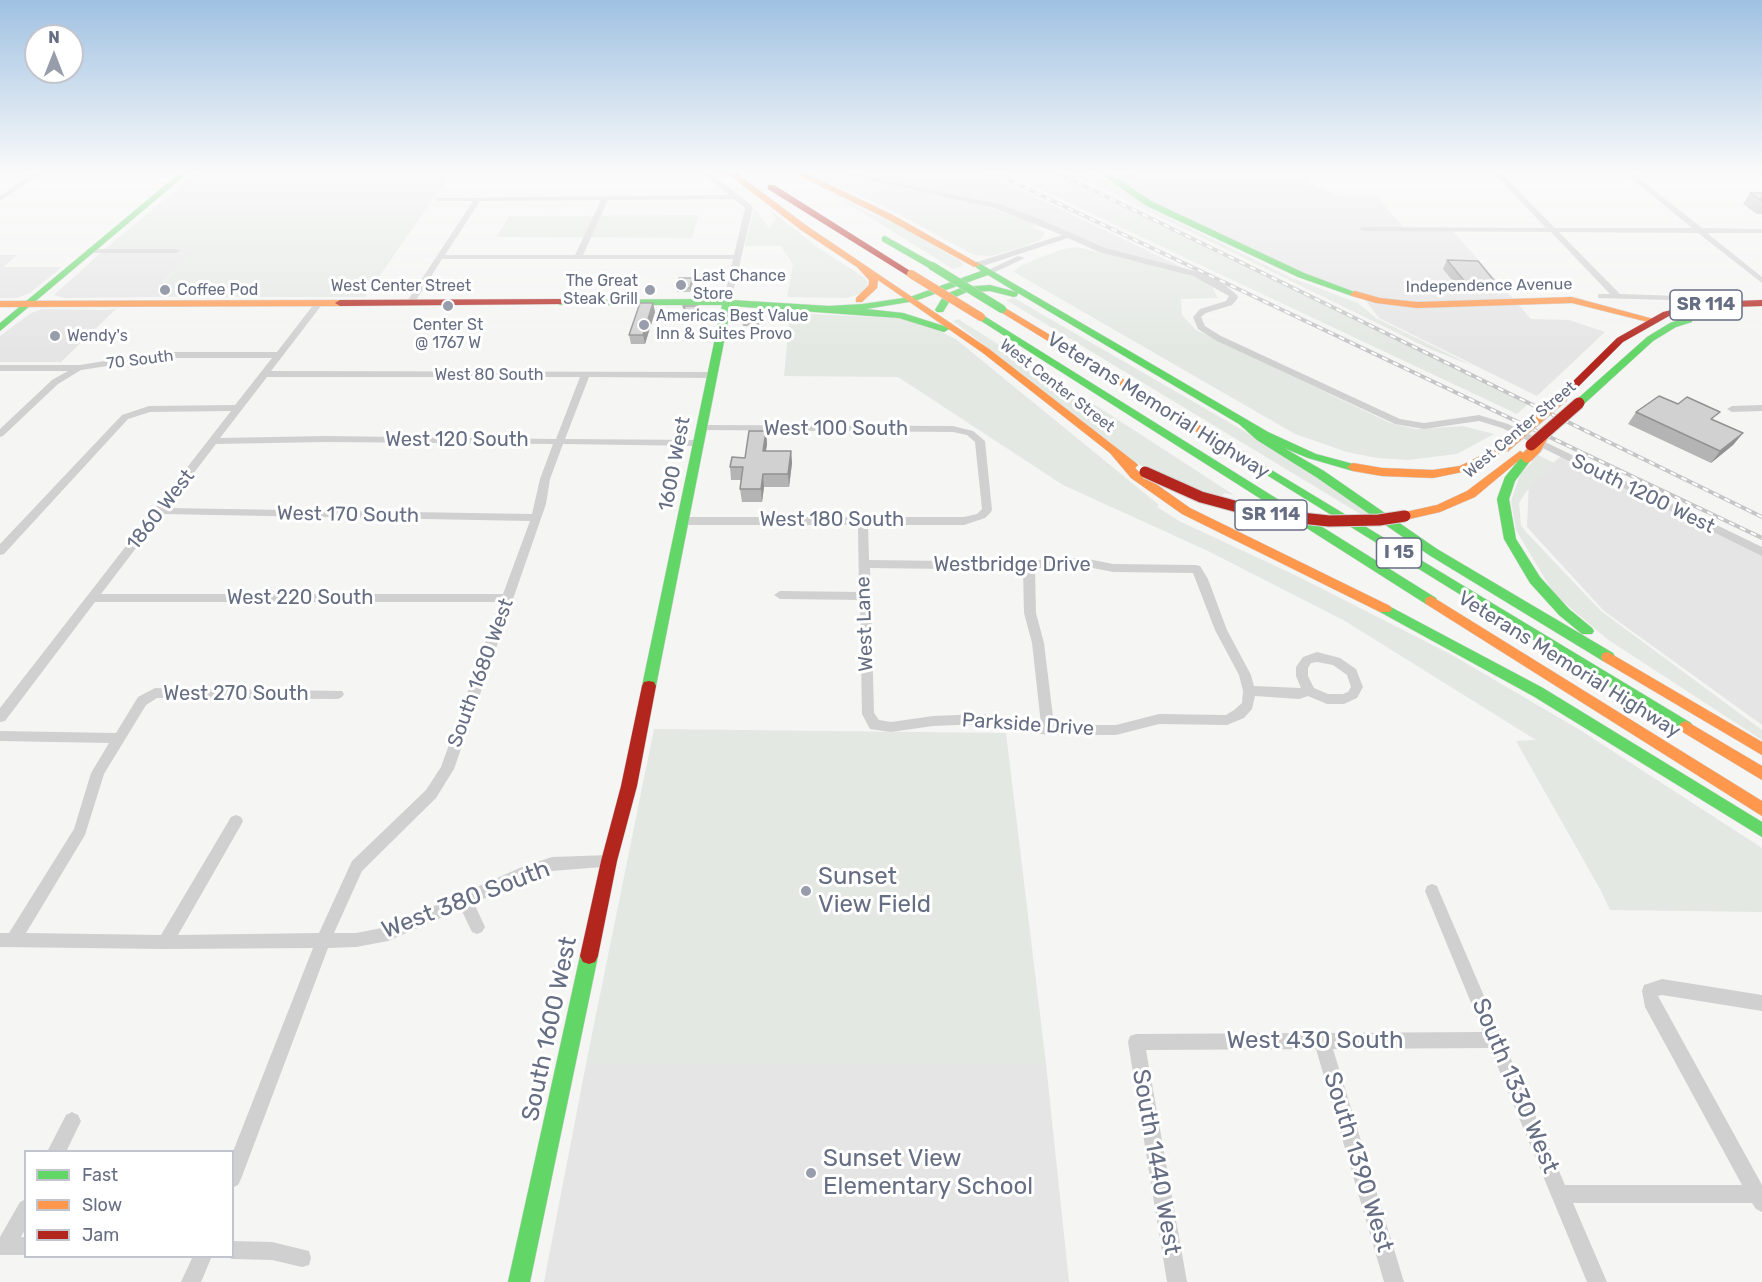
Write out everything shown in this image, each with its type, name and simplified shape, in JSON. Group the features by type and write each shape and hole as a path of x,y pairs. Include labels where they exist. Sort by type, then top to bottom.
{"main road":[{"path":"0,328 114,232"},
{"path":"810,232 906,295"},
{"name":"Veterans Memorial Highway","path":"843,232 1762,809"},
{"name":"Veterans Memorial Highway","path":"875,232 1762,774"},
{"path":"917,232 983,268"},
{"name":"Independence Avenue","path":"1209,232 1291,271 1378,301 1417,306 1572,300 1652,320"},
{"path":"859,300 874,286 873,280 861,266"},
{"name":"West Center Street","path":"0,304 727,303 829,309 876,305 983,268 1241,420 1300,452 1344,465 1382,472 1418,474 1463,469 1504,447 1563,396 1620,340 1652,320 1668,313 1707,305 1762,303"},
{"path":"944,321 940,309 943,302 951,294 966,289 999,290 1039,302"},
{"name":"West Center Street","path":"802,306 906,295 986,351 1115,454 1145,472 1201,497 1264,514 1336,521 1404,516 1440,508 1471,494 1536,448 1543,435 1631,355 1666,329 1697,318 1735,312 1762,311"},
{"name":"1600 West","path":"629,786 727,303"},
{"name":"SR 114","path":"829,309 880,312 912,318 945,330 986,351"},
{"path":"1652,320 1665,321 1716,310 1735,312"},
{"path":"1582,400 1611,362 1642,334 1655,326 1652,320"},
{"path":"1241,420 1261,438 1320,474 1433,552 1762,749"},
{"path":"1115,454 1135,475 1186,512 1347,589 1461,649 1538,692 1762,830"},
{"path":"1523,456 1509,480 1503,499 1503,510 1510,539 1535,580 1564,612 1583,628 1740,736"},
{"name":"South 1600 West","path":"519,1282 609,861 629,786"}],"street":[{"path":"410,303 456,232"},
{"path":"578,258 590,232"},
{"name":"1600 West","path":"727,303 743,232"},
{"path":"1058,232 1070,238"},
{"path":"1555,232 1618,297"},
{"path":"1701,232 1762,281"},
{"name":"West Center Street","path":"983,268 1070,238"},
{"name":"West Center Street","path":"983,268 1070,238"},
{"name":"South 1200 West","path":"1070,238 1112,254 1196,274 1222,286 1234,298 1229,303 1199,313 1197,321 1201,327 1218,338 1398,422 1424,426 1479,418 1505,426 1762,552"},
{"path":"90,252 176,251"},
{"path":"440,257 738,257"},
{"path":"1601,297 1706,299"},
{"name":"1860 West","path":"0,717 321,302"},
{"name":"70 South","path":"0,368 80,368 161,355 280,355"},
{"path":"0,434 56,382 80,368"},
{"name":"West 80 South","path":"266,374 712,375"},
{"name":"South 1680 West","path":"234,1174 323,941 357,866 431,794 447,769 536,518 545,479 585,375"},
{"path":"0,551 121,421 136,412 149,409 239,408"},
{"path":"1732,409 1762,408"},
{"name":"West 100 South","path":"702,429 953,429 970,433 980,441 987,510 981,516"},
{"name":"West 120 South","path":"214,441 326,439 699,443"},
{"name":"West 170 South","path":"160,512 536,518"},
{"name":"West 180 South","path":"683,520 964,521 981,516"},
{"name":"West Lane","path":"863,519 868,714 875,725"},
{"name":"Westbridge Drive","path":"864,564 1029,566 1051,562 1083,562 1113,568 1196,569 1221,630 1245,675 1249,691"},
{"path":"1029,566 1030,613 1038,643 1048,730"},
{"path":"780,595 865,596"},
{"name":"West 220 South","path":"92,598 508,598"},
{"path":"1249,691 1299,694 1309,691 1327,699 1344,699 1356,691 1357,682 1352,672 1342,664 1330,658 1317,657 1307,660 1302,667 1302,676 1309,691"},
{"name":"Parkside Drive","path":"875,725 891,727 933,721 982,719 1048,730 1116,730 1159,719 1227,720 1239,714 1248,705 1249,691"},
{"name":"West 270 South","path":"7,940 80,831 98,774 142,701 155,693 338,694"},
{"path":"0,736 119,738"},
{"path":"165,942 236,821"},
{"name":"West 380 South","path":"323,941 356,940 388,934 527,872 552,864 609,861"},
{"name":"South 1330 West","path":"1432,891 1597,1282"},
{"path":"465,901 477,927"},
{"path":"7,940 323,941"},
{"path":"1760,1198 1651,1001 1650,991 1662,987 1762,1003"},
{"name":"West 430 South","path":"1136,1042 1495,1040"},
{"name":"South 1390 West","path":"1322,1041 1394,1282"},
{"name":"South 1440 West","path":"1136,1042 1177,1282"},
{"path":"57,1150 72,1121"},
{"path":"1560,1194 1760,1198"},
{"path":"3,1245 24,1212"},
{"path":"3,1245 24,1245"},
{"path":"234,1250 272,1251 302,1258"},
{"path":"191,1282 202,1258"}],"shaded area":[{"path":"125,232 410,232 365,297 169,297 170,293 180,284 163,283 197,248 106,248"},
{"path":"499,232 694,232 692,238 496,237"},
{"path":"748,232 798,232 865,278 869,284 860,294 847,298 787,297 793,264 781,246 745,246"},
{"path":"893,232 910,232 962,262 962,266 953,269"},
{"path":"931,232 1044,232 1040,240 1020,248 991,256 974,255"},
{"path":"1060,232 1108,232 1196,274 1134,259"},
{"path":"1130,232 1175,232 1528,404 1517,414"},
{"path":"1190,232 1198,232 1292,278 1358,303 1376,318 1473,366 1430,349"},
{"path":"1209,232 1454,232 1531,319 1569,320 1605,332 1537,396 1379,318 1362,296 1301,275"},
{"path":"1077,247 1179,271 1210,283 1218,298 1181,299 1182,315 1196,330 1390,423 1417,429 1463,426 1494,434 1457,454 1408,460 1377,458 1347,452 1295,434 1014,272 1020,266 1039,258 1063,249"},
{"path":"106,248 198,248 163,282 181,283 170,293 169,297 64,298 54,295"},
{"path":"0,255 17,255 3,267 62,267 30,293 17,298 0,298"},
{"path":"1014,298 1263,442 1370,514 1362,515 1006,300"},
{"path":"42,309 116,309 61,362 0,362 0,336 31,313"},
{"path":"790,313 898,318 932,327 957,340 1159,505 1157,507 1179,521 1299,577 1452,655 1580,730 1762,848 1762,912 1610,910 1516,741 1536,740 1345,621 1208,551 1063,485 898,377 784,376"},
{"path":"958,319 1234,495 1224,493 1221,498 1142,466 1129,458 953,321"},
{"path":"1538,455 1556,464 1526,492 1519,503 1521,525 1525,531 1601,611 1762,730 1762,740 1607,639 1554,594 1516,530 1511,501 1520,475"},
{"path":"1563,455 1762,549 1762,725 1604,611 1527,527 1529,482"},
{"path":"654,729 1006,733 1046,1064 586,1064"},
{"name":"Sunset View Elementary School","path":"586,1064 1046,1064 1069,1282 544,1282"}],"building":[{"path":"1447,260 1478,261 1496,283 1466,283"},
{"path":"679,278 692,278 690,288 677,288"},
{"path":"640,303 653,303 643,335 629,335"},
{"path":"683,306 697,306 703,315 689,315"},
{"path":"744,312 760,312 758,321 742,321"},
{"path":"1659,396 1678,404 1687,397 1720,412 1711,419 1743,433 1720,451 1636,412"},
{"path":"749,431 766,431 763,451 791,451 788,474 763,474 761,489 740,489 743,467 730,467 732,457 745,458"}],"railway":[{"path":"1118,232 1762,538"},
{"path":"1178,232 1762,517"}],"traffic: fast":[{"path":"0,328 114,232"},
{"path":"1209,232 1301,275 1355,294"},
{"path":"885,239 932,266"},
{"path":"977,265 1264,434 1312,456 1353,467"},
{"path":"932,266 1002,309"},
{"path":"560,302 715,302 829,309 863,307 912,299 988,272"},
{"path":"940,310 947,297 966,289 990,288 1014,294"},
{"path":"649,686 727,303"},
{"path":"829,309 900,315 944,329"},
{"path":"981,317 1431,601"},
{"path":"1579,403 1650,339 1673,325 1689,320"},
{"path":"1241,420 1261,438 1320,474 1433,552 1608,657"},
{"path":"1240,454 1686,727"},
{"path":"1527,457 1509,480 1503,499 1510,539 1535,580 1564,612 1587,631"},
{"path":"1385,609 1538,692 1762,830"},
{"path":"519,1282 589,956"}],"traffic: slow":[{"path":"810,232 901,292"},
{"path":"917,232 977,265"},
{"path":"859,300 874,286 873,280 861,266"},
{"path":"911,274 981,317"},
{"path":"901,292 986,351 1132,465"},
{"path":"1355,294 1379,301 1417,305 1572,300 1652,320"},
{"path":"0,304 340,303"},
{"path":"1002,309 1240,454"},
{"path":"1504,447 1563,396"},
{"path":"1527,457 1536,448 1543,435"},
{"path":"1353,467 1382,472 1433,474 1463,469 1504,447"},
{"path":"1115,454 1135,475 1186,511 1385,609"},
{"path":"1405,516 1440,508 1471,494 1520,454"},
{"path":"1431,601 1762,809"},
{"path":"1608,657 1762,749"},
{"path":"1686,727 1762,774"}],"traffic: jam":[{"path":"843,232 911,274"},
{"path":"340,303 560,302"},
{"path":"1563,396 1620,340 1666,314 1707,305 1762,303"},
{"path":"1531,445 1579,403"},
{"path":"1145,472 1201,497 1264,514 1329,521 1379,520 1405,516"},
{"path":"589,956 609,861 629,786 649,686"}],"place":[{"name":"Last Chance Store","path":"681,285"},
{"name":"Coffee Pod","path":"165,290"},
{"name":"The Great Steak Grill","path":"650,290"},
{"name":"Center St @ 1767 W","path":"448,306"},
{"name":"Americas Best Value Inn & Suites Provo","path":"644,325"},
{"name":"Wendy's","path":"55,336"},
{"name":"Sunset View Field","path":"806,891"},
{"name":"Sunset View Elementary School","path":"811,1173"}]}
